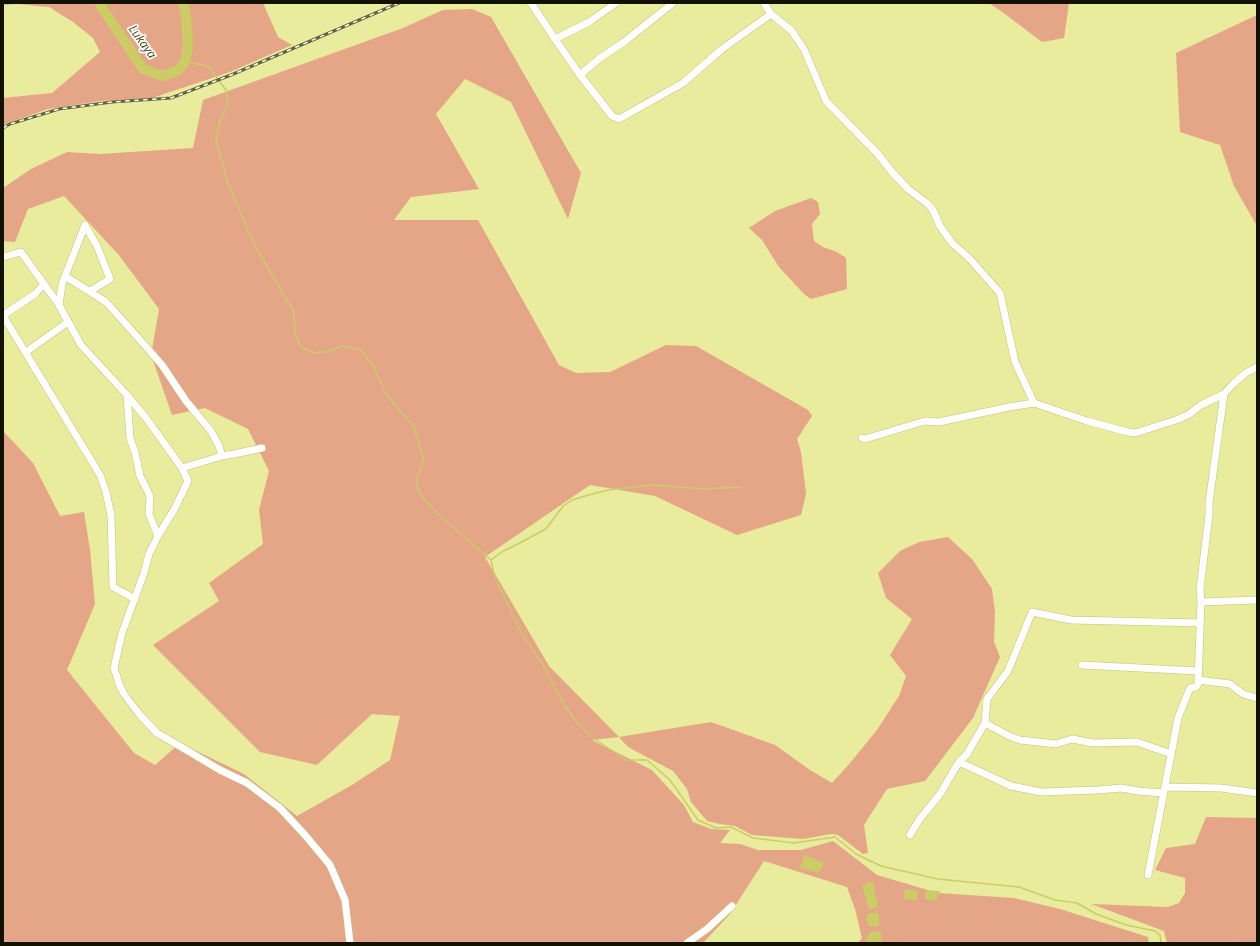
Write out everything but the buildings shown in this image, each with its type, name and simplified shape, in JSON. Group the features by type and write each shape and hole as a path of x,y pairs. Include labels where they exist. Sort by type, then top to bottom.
{"street":[{"path":"531,3 580,75 612,116 619,119 683,83 722,49 771,14"},
{"path":"555,39 589,22 616,3"},
{"path":"580,75 673,3"},
{"path":"764,3 771,14 792,30 804,49 826,101 877,153 892,172 911,191 928,204 933,210 940,226 952,243 970,259 1000,293 1015,362 1034,403"},
{"path":"59,305 62,284 85,224 97,246 110,278 90,291"},
{"path":"3,257 21,252 59,305 81,345 127,395 182,468 188,481 175,508 149,554 144,574 122,633 114,668 124,694 140,715 157,733 220,770 247,783 280,808 330,865 345,900 350,943"},
{"path":"65,276 106,302 162,365 186,401 211,431 219,446 222,456"},
{"path":"44,284 34,294 4,316 100,477 106,492 110,515 113,587 134,598"},
{"path":"26,352 68,322"},
{"path":"862,438 925,421 939,422 1034,403 1094,423 1135,433 1182,418 1201,405 1224,394 1246,373 1257,367"},
{"path":"1148,874 1178,718 1190,688 1196,687 1198,680 1201,602 1200,589 1209,503 1224,394"},
{"path":"127,395 130,438 135,452 140,476 150,496 149,514 158,536"},
{"path":"182,468 222,456 262,448"},
{"path":"1201,602 1257,600"},
{"path":"910,835 919,820 940,794 959,762 967,754 984,723 987,699 1008,671 1032,612 1071,620 1200,623"},
{"path":"1082,665 1198,671"},
{"path":"1198,680 1230,684 1243,694 1257,698"},
{"path":"984,723 1020,740 1056,744 1072,739 1093,743 1137,742 1171,754"},
{"path":"959,762 1011,786 1041,792 1121,788 1138,791 1221,788 1257,793"},
{"path":"687,943 707,929 732,906"}],"shaded area":[{"path":"3,3 263,3 278,37 292,45 230,72 152,98 101,101 48,109 3,126 3,98 52,93 100,52 93,38 73,22 49,7 17,4 3,5"},
{"path":"989,3 1069,3 1064,38 1042,42"},
{"path":"472,9 491,17 581,173 568,219 511,102 465,79 436,114 479,189 411,197 394,220 478,220 559,365 576,373 610,372 666,345 696,346 808,410 812,416 797,439 801,452 806,494 801,515 737,535 655,496 590,485 485,557 549,666 619,737 592,740 652,770 684,805 693,822 711,829 730,830 720,843 740,844 758,850 801,850 833,841 877,875 938,893 1014,898 1060,909 1148,937 1149,943 858,943 862,938 855,909 847,887 764,861 730,914 703,943 3,943 3,431 33,463 60,516 84,512 90,550 95,604 67,670 134,753 155,765 180,743 244,774 297,816 352,785 390,760 400,716 372,714 317,765 260,752 153,645 219,601 209,583 263,544 259,510 269,471 248,429 205,408 172,415 151,355 159,309 118,254 64,196 28,209 15,242 3,241 3,188 31,169 67,152 100,154 193,148 203,100 403,28 443,10"},
{"path":"1257,15 1257,226 1234,186 1220,145 1180,132 1176,53"},
{"path":"811,198 818,202 820,214 812,224 814,241 846,258 847,289 811,299 804,294 779,267 762,240 749,228 775,211"},
{"path":"948,537 972,559 992,589 995,612 994,642 1000,657 973,718 925,781 887,789 864,825 868,853 863,854 838,835 831,834 803,839 752,835 735,826 707,821 691,802 687,789 673,771 628,747 619,737 711,722 775,745 810,770 832,783 877,730 899,696 906,676 890,655 912,619 886,598 878,573 900,551 919,542"},
{"path":"1206,817 1257,818 1257,943 1167,943 1164,931 1091,904 1168,907 1179,903 1185,893 1185,878 1155,870 1166,848 1195,844"},
{"path":"804,855 824,863 819,873 800,868"},
{"path":"871,881 874,886 878,907 869,910 862,886"},
{"path":"905,889 918,891 917,900 904,899"},
{"path":"926,890 940,891 936,901 925,899"},
{"path":"869,913 879,913 879,926 869,926 866,919"},
{"path":"881,931 882,943 867,943 866,939 870,932"}],"waterway":[{"name":"Lukaya","path":"99,3 143,69 162,76 179,70 185,61 188,48 186,16 183,3"},
{"path":"185,61 209,67 226,90 228,105 220,121 216,140 228,184 255,246 294,312 295,334 301,347 315,353 325,352 343,346 361,350 373,366 386,394 413,425 423,457 422,466 417,477 417,488 423,498 439,515 491,560 495,578 524,638 542,663 561,699 575,720 590,736 626,760 647,760 670,780 698,820 716,828 731,827 753,838 794,843 835,837 856,854 881,866 938,879 1019,887 1055,900 1077,903 1096,914 1126,925 1155,931 1160,935 1161,943"},
{"path":"491,560 503,551 546,529 563,506 572,500 585,496 608,490 651,485 705,489 741,487"}],"railway":[{"path":"3,128 10,124 59,109 112,102 171,98 231,75 399,3"}]}
